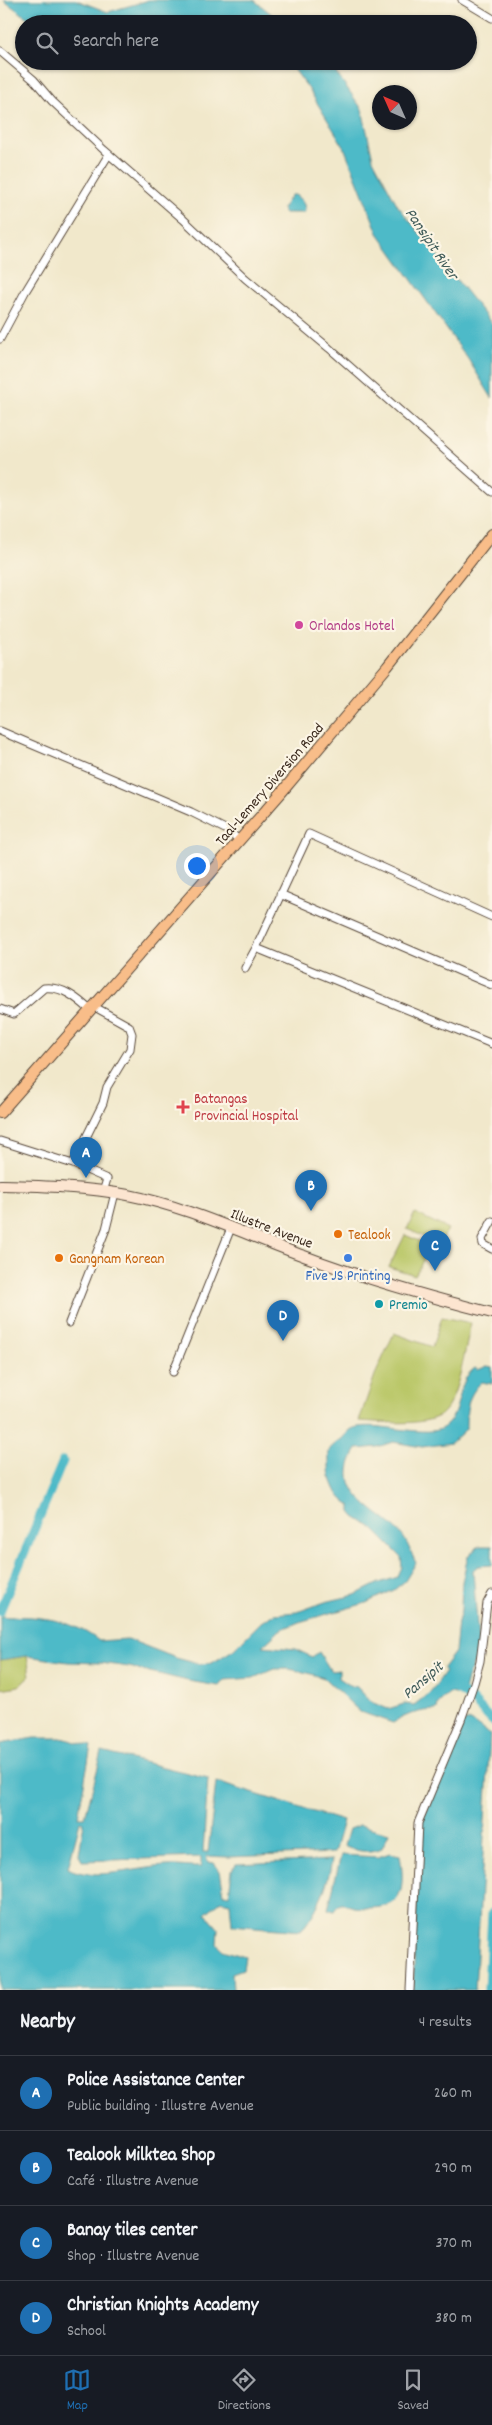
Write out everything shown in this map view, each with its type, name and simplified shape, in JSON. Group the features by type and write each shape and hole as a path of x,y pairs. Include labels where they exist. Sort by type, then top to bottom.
{"main road":[{"name":"Taal-Lemery Diversion Road","path":"0,1113 240,841 388,667 492,534"},
{"name":"Illustre Avenue","path":"0,1186 39,1186 115,1193 155,1202 354,1273 416,1293 492,1313"},
{"name":"Illustre Avenue","path":"0,1192 39,1186"}],"street":[{"path":"462,0 492,18"},
{"path":"0,51 15,64"},
{"path":"22,70 34,80 52,101 109,154 183,219 272,302 329,348 492,492"},
{"path":"0,339 25,292 109,154"},
{"path":"0,731 191,812 228,831 240,841"},
{"path":"244,968 256,948 308,834 492,917"},
{"path":"280,894 492,984"},
{"path":"256,948 492,1044"},
{"path":"0,1009 14,1014 44,988 50,987 76,997 91,1008 129,1026 132,1034 130,1049 107,1087 103,1103 73,1164"},
{"path":"0,1140 73,1164 107,1179 103,1192"},
{"path":"69,1322 106,1229 115,1193"},
{"path":"492,1221 482,1239 483,1244 492,1249"},
{"path":"173,1372 231,1228"},
{"path":"410,1990 418,1822 461,1720 474,1683 480,1661 487,1603 492,1594"}],"green space":[{"path":"415,1213 448,1229 440,1244 407,1229"},
{"path":"405,1235 431,1246 415,1275 389,1267"},
{"path":"442,1317 471,1323 457,1385 448,1407 442,1414 425,1421 390,1423 359,1421 375,1375 394,1333 432,1347"},
{"path":"27,1656 30,1676 19,1686 0,1689 0,1660"}],"water":[{"path":"3,0 76,0 108,12 149,0 254,0 273,15 24,15"},
{"path":"295,70 334,70 362,109 373,159 398,206 492,324 492,398 468,359 378,233 344,147 308,88"},
{"path":"291,195 295,195 303,202 305,207 304,213 284,213 282,209"},
{"path":"487,1366 492,1367 492,1384 482,1382 473,1392 468,1403 466,1429 451,1443 422,1447 393,1442 377,1447 357,1449 350,1465 349,1479 354,1491 362,1501 395,1528 409,1547 416,1563 405,1581 394,1590 366,1603 299,1622 280,1630 263,1646 295,1649 312,1657 319,1652 331,1671 339,1670 339,1678 351,1686 357,1687 371,1702 388,1709 404,1704 414,1705 432,1691 445,1672 443,1668 455,1652 461,1611 462,1582 468,1556 479,1546 492,1546 492,1565 478,1566 473,1570 479,1652 467,1678 463,1695 449,1693 438,1704 437,1710 414,1713 393,1723 360,1712 324,1678 289,1669 274,1669 253,1678 224,1680 219,1686 101,1663 68,1662 27,1656 0,1660 0,1616 50,1619 75,1627 99,1641 127,1639 176,1658 199,1664 212,1663 233,1650 261,1622 275,1614 297,1612 325,1602 355,1595 379,1583 398,1577 402,1568 401,1557 371,1527 355,1517 351,1512 351,1506 343,1500 334,1486 330,1475 329,1451 332,1446 354,1428 364,1426 426,1431 444,1427 454,1414 464,1381 475,1368 478,1370"},
{"path":"464,1721 471,1721 490,1735 475,1990 413,1990 420,1825"},
{"path":"34,1738 61,1738 91,1746 78,1817 85,1817 102,1752 208,1778 203,1852 208,1852 216,1782 343,1821 334,1853 207,1856 207,1862 214,1863 220,1871 224,1894 229,1895 232,1870 236,1864 332,1860 325,1889 317,1906 301,1931 232,1925 230,1903 221,1901 207,1912 206,1914 218,1928 217,1944 223,1950 245,1957 243,1969 232,1973 233,1990 0,1990 0,1744","holes":["80,1821 84,1822 79,1855 82,1861 201,1857 201,1867 167,1866 103,1874 78,1872 68,1868"]},
{"path":"360,1825 389,1833 382,1848 373,1851 363,1851 353,1850 344,1846 349,1829"},
{"path":"390,1853 400,1855 402,1869 402,1882 396,1899 390,1904 381,1907 354,1907 342,1904 334,1911 328,1909 341,1855 378,1857"}],"waterway":[{"path":"0,1611 63,1461"},
{"path":"455,1688 471,1699 492,1721"},
{"path":"488,1990 492,1913"}],"place":[{"name":"Orlandos Hotel","path":"299,625"},
{"name":"Batangas Provincial Hospital","path":"183,1107"},
{"name":"Police Assistance Center","path":"86,1178"},
{"name":"Tealook Milktea Shop","path":"311,1211"},
{"name":"Tealook","path":"338,1234"},
{"name":"Gangnam Korean","path":"59,1258"},
{"name":"Five JS Printing","path":"348,1258"},
{"name":"Banay tiles center","path":"435,1271"},
{"name":"Premio","path":"379,1304"},
{"name":"Christian Knights Academy","path":"283,1341"}],"water label":[{"name":"Pansipit River","path":"433,243"},
{"name":"Pansipit","path":"422,1679"}]}
